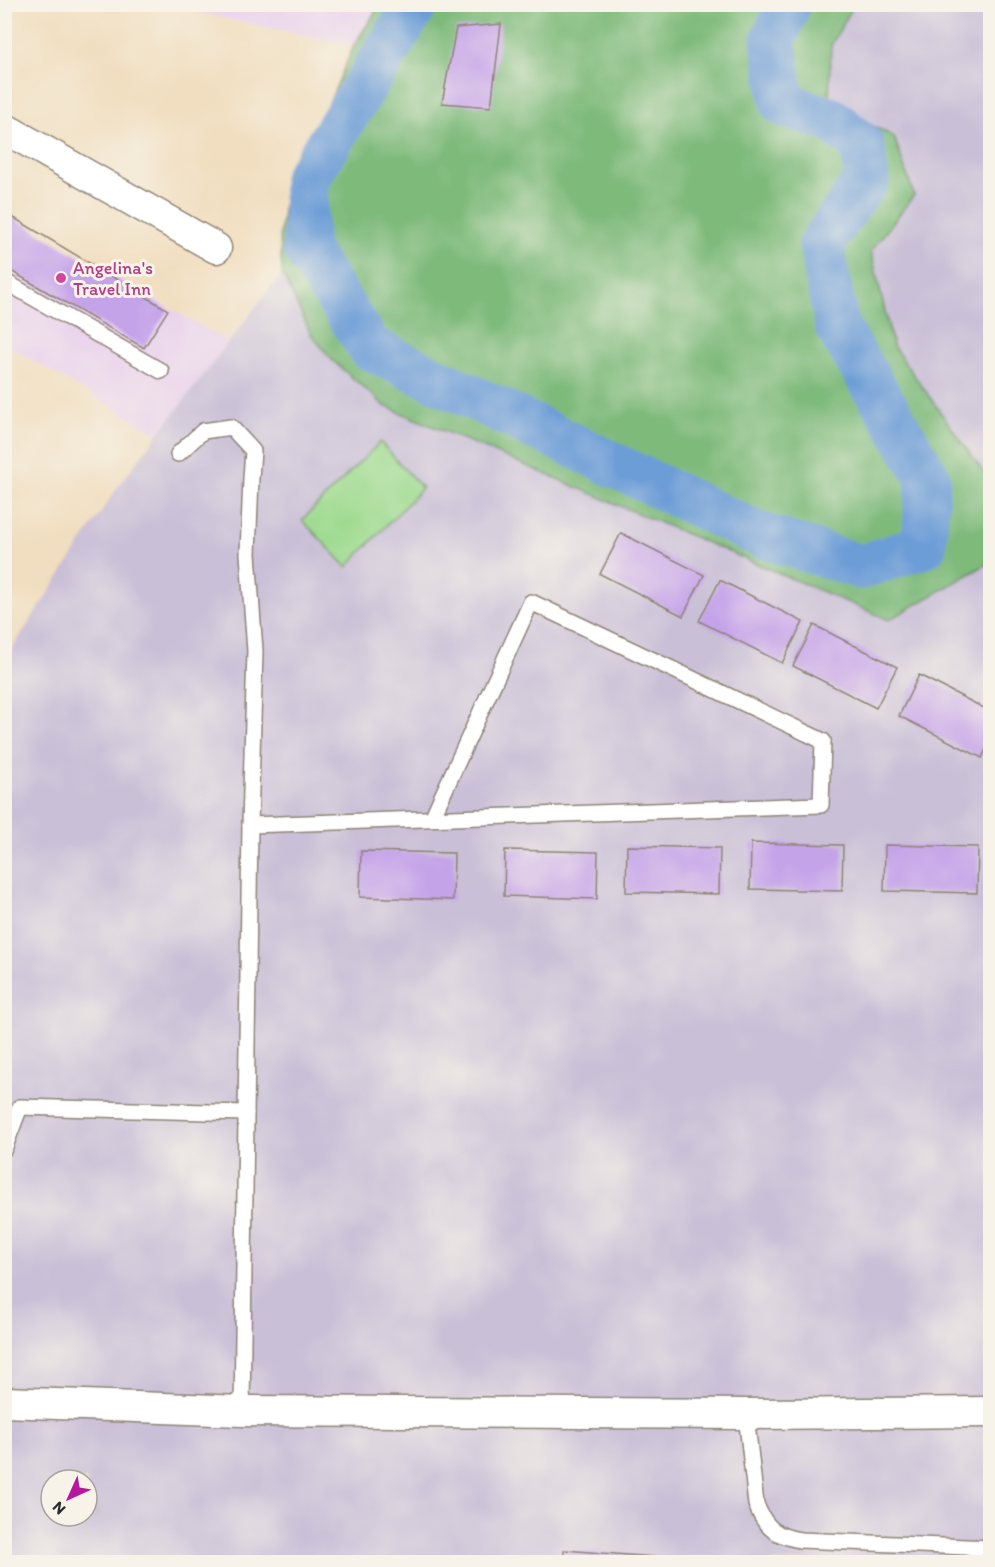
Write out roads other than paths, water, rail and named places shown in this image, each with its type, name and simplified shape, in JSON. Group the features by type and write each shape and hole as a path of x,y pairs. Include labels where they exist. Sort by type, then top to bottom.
{"street":[{"path":"4,128 216,248"},
{"path":"4,1402 242,1411 746,1414 990,1412"}],"lane":[{"path":"4,280 160,371"},
{"path":"178,454 203,431 231,427 253,451 248,554 255,651 250,825 242,1411"},
{"path":"250,825 821,805 824,741 531,602 432,818"},
{"path":"4,1149 20,1107 246,1113"},
{"path":"746,1414 756,1504 761,1518 783,1537 800,1540 990,1548"}],"waterway":[{"path":"413,4 413,9 306,179 305,248 370,348 758,534 861,567 924,546 928,477 837,326 821,244 867,179 862,145 832,120 783,104 773,41 789,4"}],"place":[{"name":"Angelina's Travel Inn","path":"61,278"}]}
